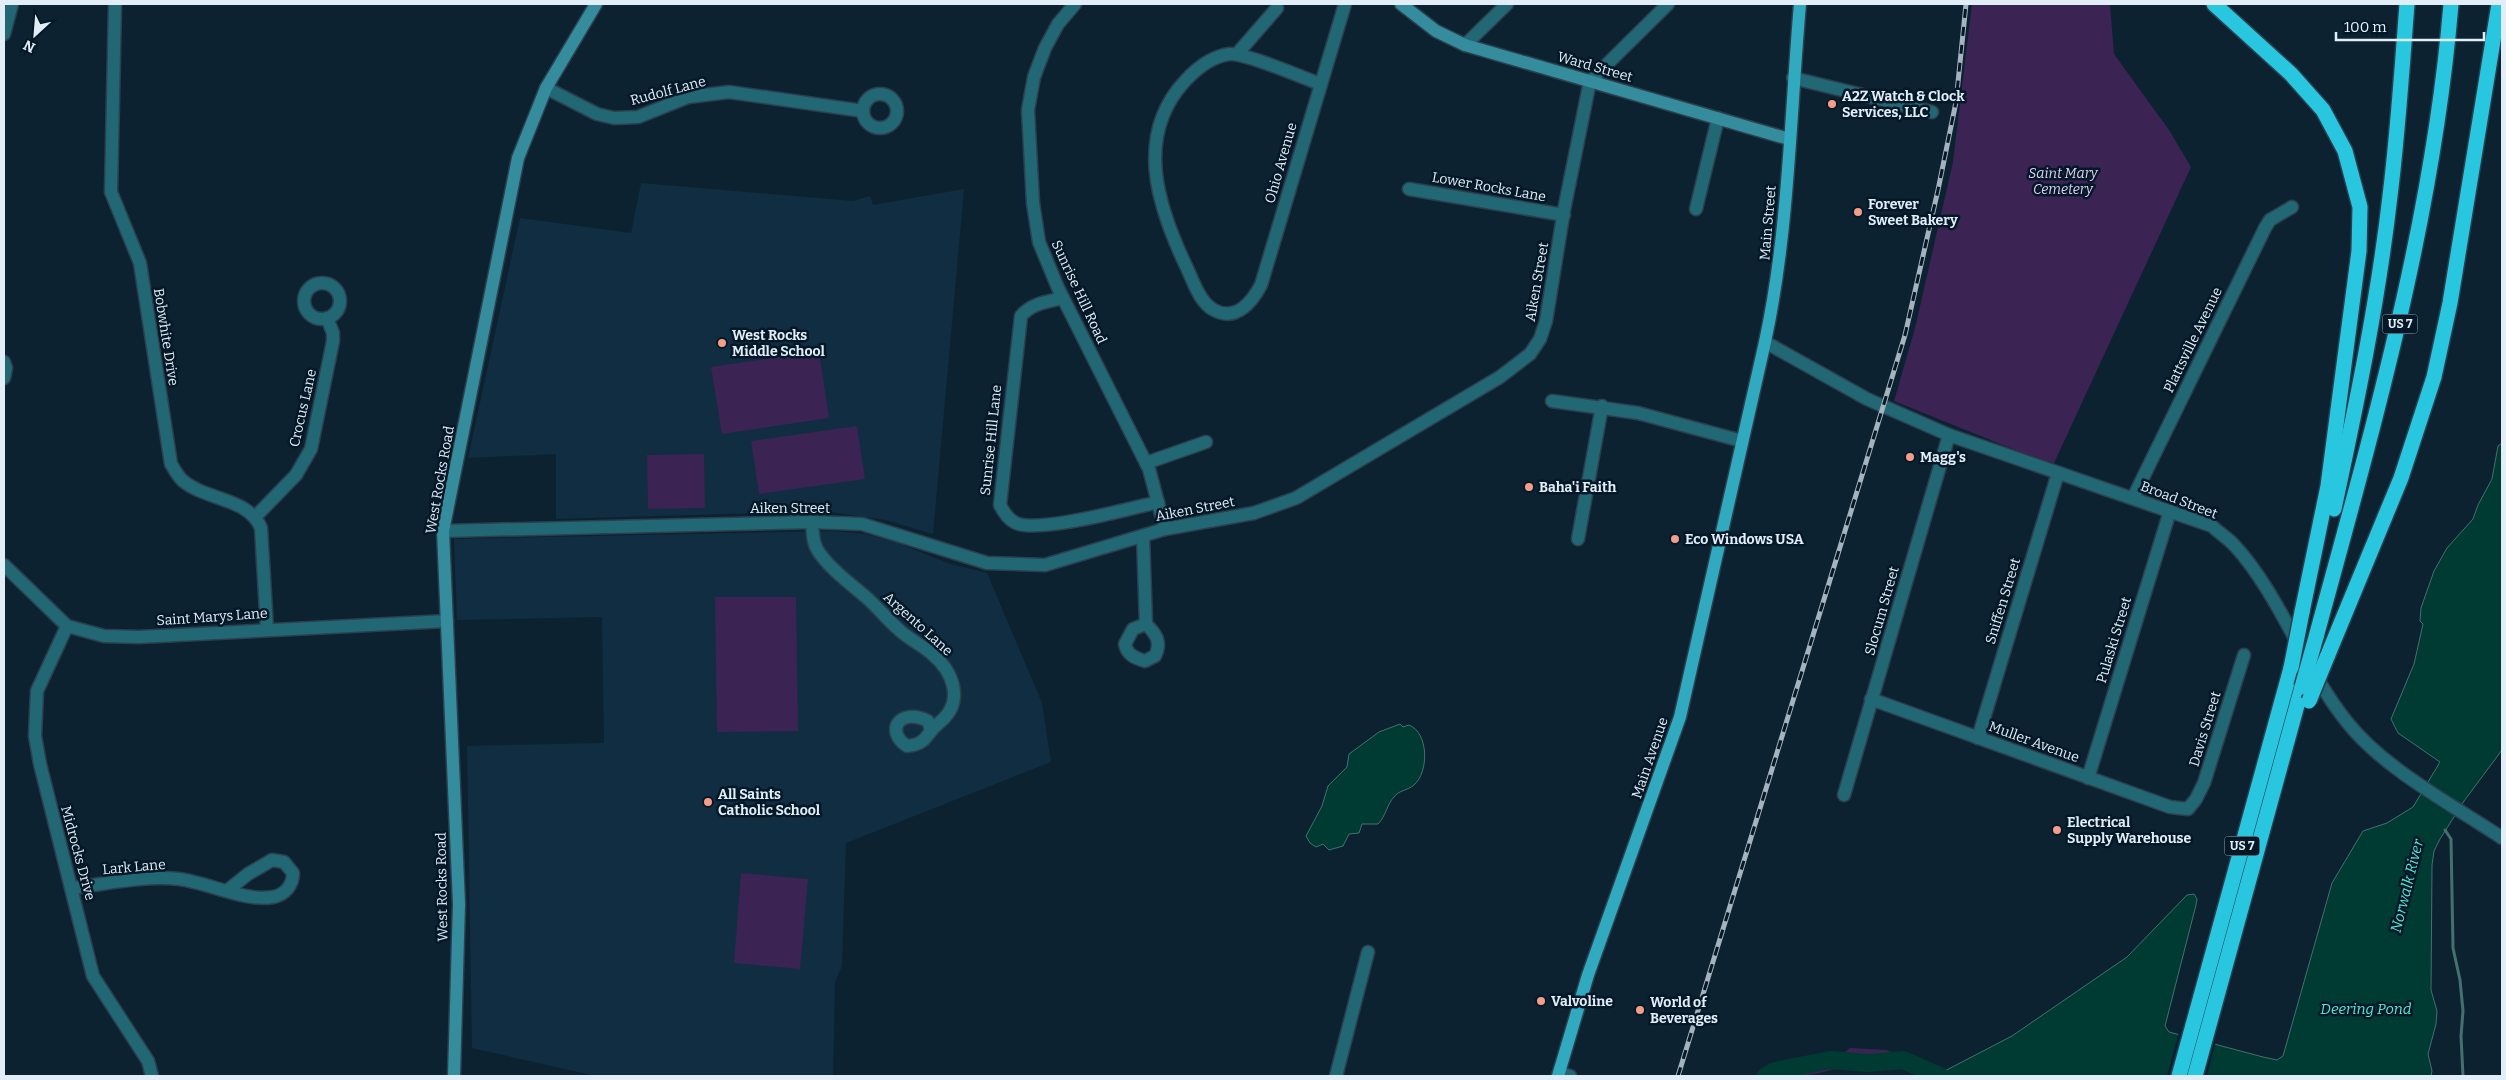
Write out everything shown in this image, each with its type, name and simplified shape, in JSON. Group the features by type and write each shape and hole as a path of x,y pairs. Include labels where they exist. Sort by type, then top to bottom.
{"highway":[{"path":"2214,4 2291,74 2323,110 2346,151 2360,207 2360,251 2325,506 2304,615"},
{"name":"US 7","path":"2179,1076 2334,509 2374,304 2390,196 2407,4"},
{"name":"US 7","path":"2195,1076 2381,398 2407,292 2434,152 2451,4"},
{"path":"2247,888 2272,826 2309,702 2401,478 2434,377 2451,295 2499,4"}],"main road":[{"name":"West Rocks Road","path":"454,1076 459,904 443,531 518,158 546,88 596,4"},
{"name":"Ward Street","path":"1401,4 1428,26 1465,45 1789,139"},
{"name":"Main Street","path":"1742,442 1776,293 1782,246 1800,4"},
{"name":"Main Avenue","path":"1563,1075 1588,975 1680,717 1742,442"}],"street":[{"path":"4,34 12,4"},
{"name":"Bobwhite Drive","path":"115,4 111,192 140,263 170,464 182,480 196,489 242,507 256,516"},
{"name":"Sunrise Hill Road","path":"1075,4 1058,24 1044,48 1034,77 1028,110 1033,203 1039,242 1063,298 1146,463 1165,529"},
{"name":"Ohio Avenue","path":"1237,54 1219,57 1203,65 1178,89 1170,102 1160,129 1155,163 1160,202 1181,256 1204,302 1212,309 1226,313 1236,312 1245,308 1261,285 1345,4"},
{"path":"1465,45 1507,4"},
{"path":"1590,81 1668,4"},
{"path":"1277,8 1237,54 1320,84"},
{"path":"1793,78 1932,112"},
{"name":"Aiken Street","path":"443,531 812,522 862,524 987,563 1045,565 1165,529 1254,513 1296,498 1515,367 1530,354 1543,331 1590,81"},
{"name":"Rudolf Lane","path":"546,88 597,114 614,118 638,117 688,97 708,93 729,92 863,111"},
{"path":"1696,209 1718,118"},
{"name":"Lower Rocks Lane","path":"1409,189 1564,215"},
{"name":"Plattsville Avenue","path":"2133,498 2265,228 2270,220 2292,207"},
{"name":"Sunrise Hill Lane","path":"1063,298 1037,304 1027,309 1021,316 1000,505 1004,514 1015,523 1040,526 1158,502"},
{"name":"Crocus Lane","path":"256,516 296,475 311,449 333,341 333,333 327,318"},
{"name":"Broad Street","path":"1765,342 1867,399 1949,435 2212,526 2234,544 2253,568 2325,692 2348,724 2371,747 2400,770 2502,838"},
{"path":"4,362 4,378"},
{"path":"1552,402 1602,406 1638,412 1742,442"},
{"path":"1578,539 1602,406"},
{"name":"Slocum Street","path":"1844,795 1949,435"},
{"path":"1146,463 1206,442"},
{"name":"Sniffen Street","path":"1978,738 2058,472"},
{"name":"Pulaski Street","path":"2088,778 2170,511"},
{"path":"256,516 261,528 267,629"},
{"name":"Argento Lane","path":"812,522 814,542 818,551 829,564 898,629 932,653 943,666 954,685 955,699 952,711 931,730"},
{"path":"1142,536 1146,624"},
{"name":"Saint Marys Lane","path":"4,565 67,626 104,636 140,637 447,620"},
{"name":"Midrocks Drive","path":"67,626 37,691 35,736 48,799 93,976 148,1061 152,1076"},
{"name":"Davis Street","path":"2188,809 2196,799 2204,783 2244,655"},
{"name":"Muller Avenue","path":"1871,699 2170,807 2188,809"},
{"name":"Lark Lane","path":"72,888 162,879 196,882 228,890 244,897 275,897 287,890 291,884 293,873 284,862 272,860 256,868 228,890"},
{"path":"1336,1076 1368,952"}],"shaded area":[{"name":"West Rocks Middle School","path":"641,183 853,201 870,196 873,205 964,189 933,534 886,520 824,511 556,519 556,454 468,458 520,218 631,233"},
{"name":"All Saints Catholic School","path":"831,531 866,534 898,543 950,564 987,573 1042,703 1051,762 846,843 842,966 835,982 833,1076 596,1076 472,1048 467,746 604,743 602,617 457,620 454,539"}],"green space":[{"name":"Saint Mary Cemetery","path":"1972,4 2110,4 2114,54 2169,130 2191,167 2054,463 2030,456 1894,401 1915,328 1953,162"},
{"path":"819,351 829,418 722,434 711,367"},
{"path":"857,426 865,479 759,494 751,441"},
{"path":"704,454 705,508 648,509 647,455"},
{"path":"715,597 796,597 798,731 717,732"},
{"path":"741,873 808,879 800,969 734,963"},
{"path":"1850,1048 1886,1050 1917,1061 1924,1074 1922,1076 1915,1076 1910,1070 1896,1062 1870,1058 1853,1058 1825,1072 1772,1076 1839,1057"}],"water":[{"name":"Deering Pond","path":"2502,443 2502,750 2464,801 2434,851 2432,865 2431,990 2437,1011 2436,1024 2428,1054 2432,1071 2431,1076 1935,1076 2012,1036 2127,957 2187,895 2194,894 2197,899 2196,905 2165,1026 2169,1032 2263,1057 2277,1060 2283,1056 2332,883 2363,831 2387,823 2413,807 2440,762 2398,733 2391,719 2414,664 2423,624 2420,621 2421,608 2434,571 2447,548 2473,519 2492,479 2498,446"},
{"path":"1400,724 1403,727 1409,725 1416,729 1423,744 1424,762 1419,779 1414,785 1396,795 1378,824 1362,824 1359,833 1349,834 1343,846 1329,850 1323,844 1316,847 1310,843 1306,836 1322,806 1328,786 1347,767 1349,754 1379,732"}],"pier":[{"path":"2179,1032 2216,1041 2207,1076 2167,1076"}],"waterway":[{"path":"2445,830 2451,839 2453,948 2460,980 2463,1011 2461,1036 2463,1076"},
{"name":"Norwalk River","path":"1766,1076 1775,1071 1830,1060 1868,1063 1903,1060 1940,1076"}],"railway":[{"path":"1678,1076 1905,335 1956,102 1966,4"}],"place":[{"name":"A2Z Watch & Clock Services, LLC","path":"1832,104"},
{"name":"Forever Sweet Bakery","path":"1858,212"},
{"name":"West Rocks Middle School","path":"722,343"},
{"name":"Magg's","path":"1910,457"},
{"name":"Baha'i Faith","path":"1529,487"},
{"name":"Eco Windows USA","path":"1675,539"},
{"name":"All Saints Catholic School","path":"708,802"},
{"name":"Electrical Supply Warehouse","path":"2057,830"},
{"name":"Valvoline","path":"1541,1001"},
{"name":"World of Beverages","path":"1640,1010"}]}
